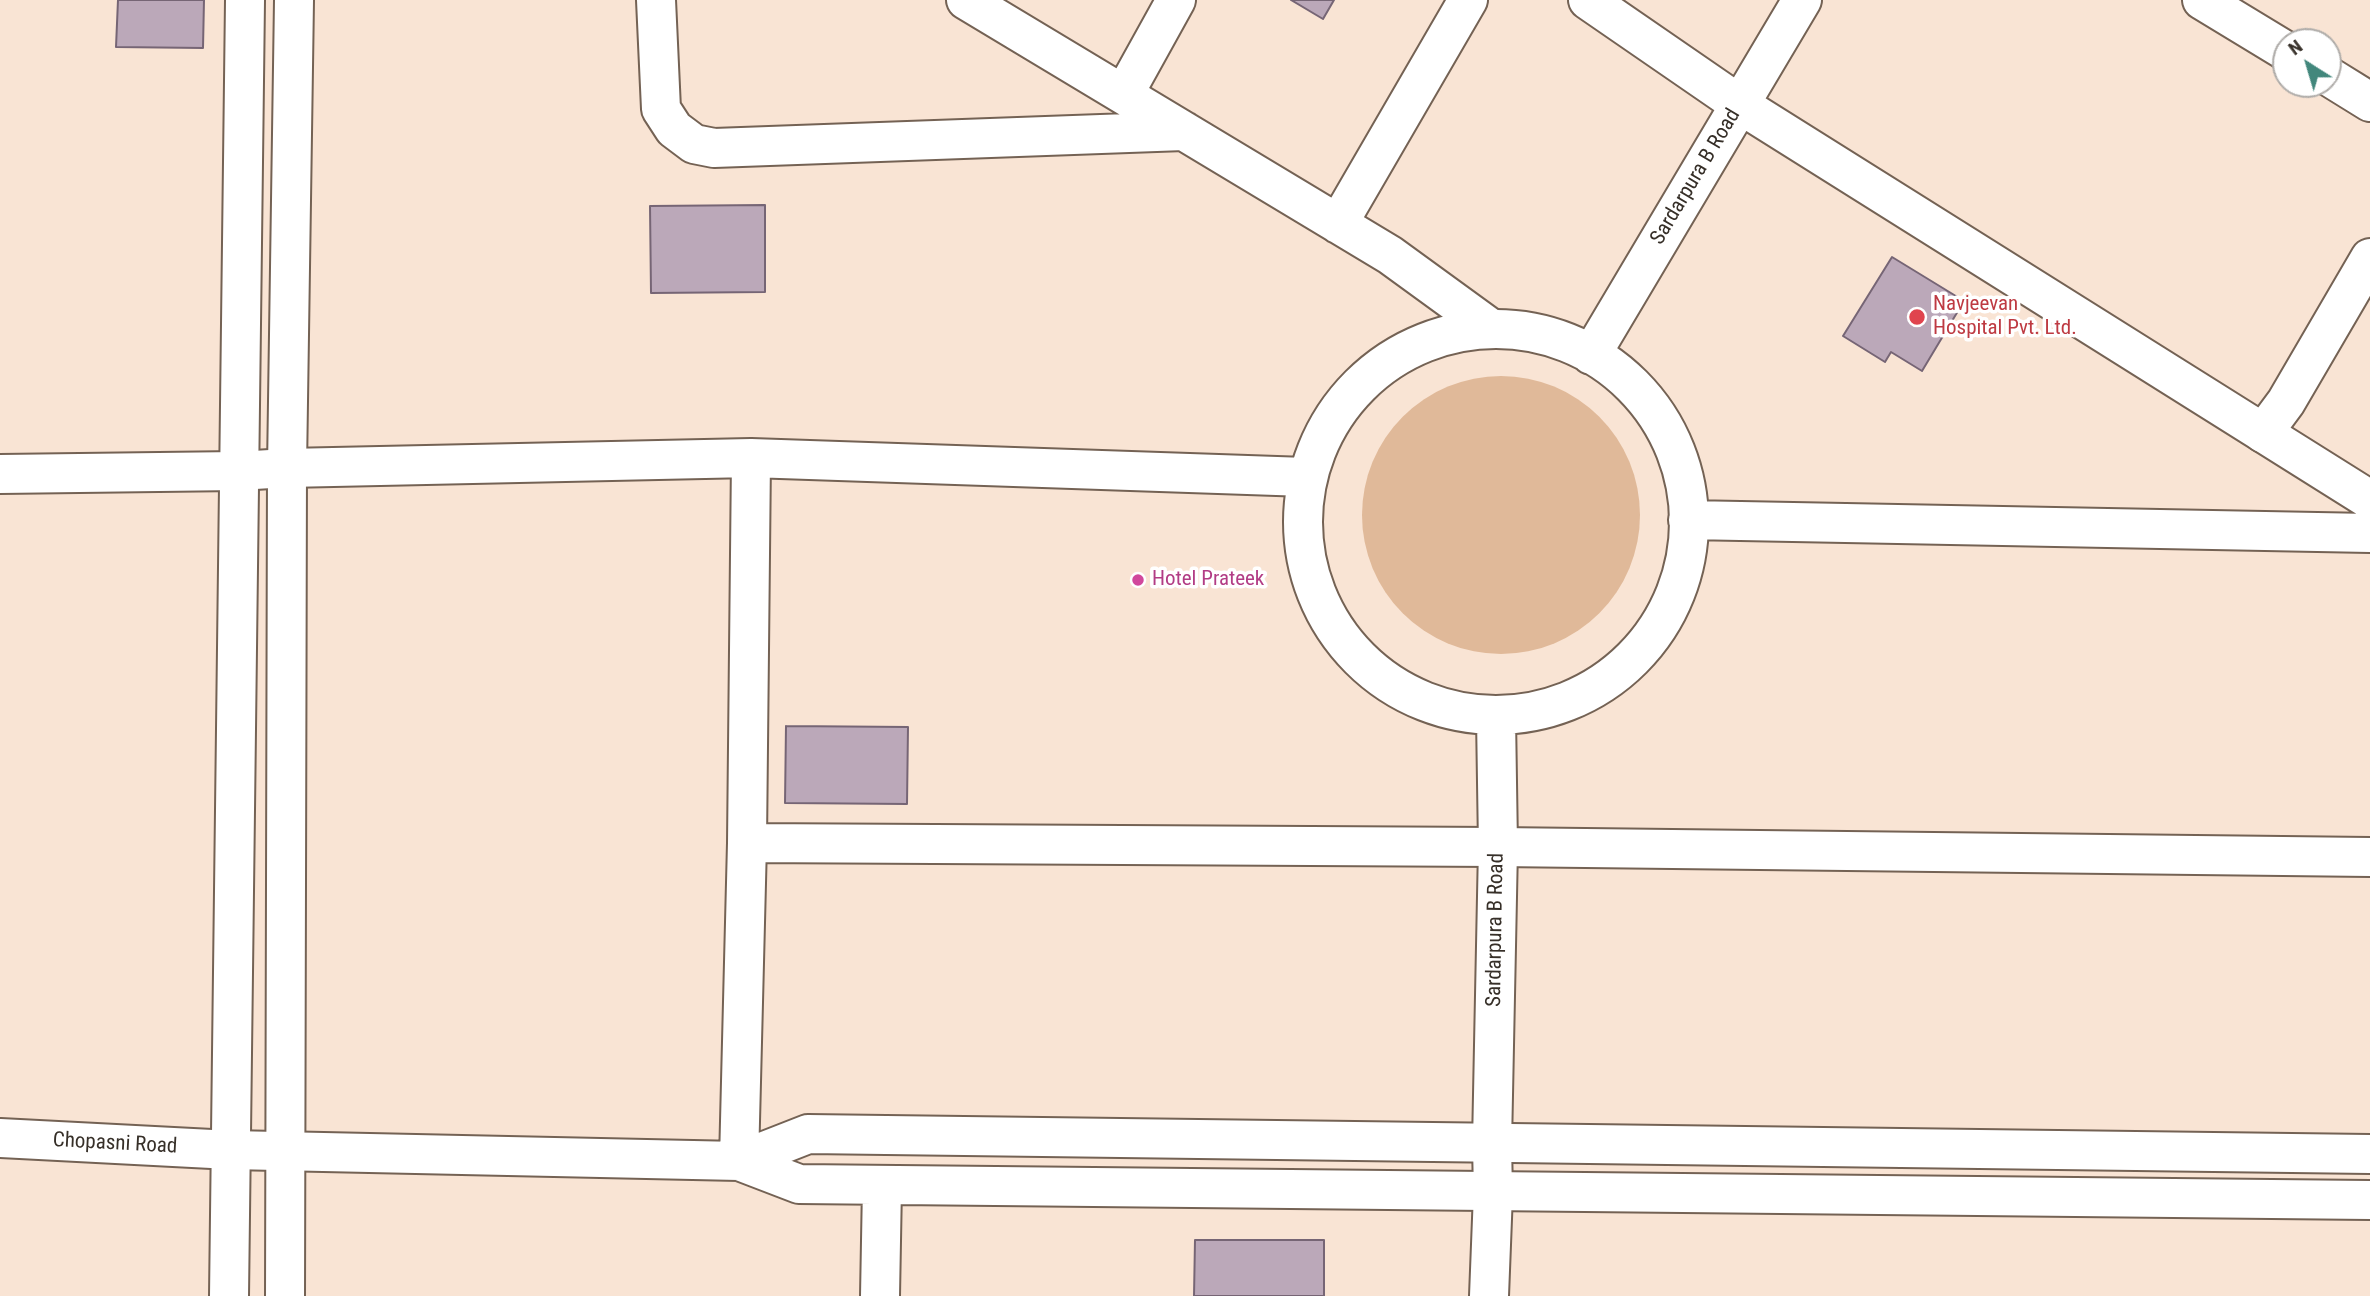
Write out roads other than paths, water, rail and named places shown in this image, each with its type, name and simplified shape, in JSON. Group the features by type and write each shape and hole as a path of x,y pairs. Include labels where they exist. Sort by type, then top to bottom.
{"street":[{"path":"229,1296 245,0"},
{"path":"285,1296 287,468 294,0"},
{"path":"656,0 661,110 674,129 694,144 714,148 1184,131"},
{"path":"966,0 1390,255 1489,327"},
{"path":"1124,94 1176,0"},
{"path":"1338,224 1468,0"},
{"path":"1588,0 1739,104 2370,500"},
{"name":"Sardarpura B Road","path":"1591,355 1802,0"},
{"path":"2202,0 2272,42"},
{"path":"2342,85 2370,102"},
{"path":"2263,433 2286,402 2370,258"},
{"path":"1489,327 1556,336 1615,368 1661,417 1686,480 1689,547 1665,618 1622,670 1563,704 1496,717 1430,706 1361,663 1322,610 1302,545 1306,477 1334,415 1381,365 1423,342 1489,327"},
{"path":"0,474 751,458 1306,477"},
{"path":"739,1161 747,843 751,458"},
{"path":"1688,520 2370,534"},
{"name":"Sardarpura B Road","path":"1493,1193 1498,847 1496,717"},
{"path":"747,843 1498,847 2370,858"},
{"path":"739,1161 808,1134 2370,1154"},
{"name":"Chopasni Road","path":"0,1138 231,1150 739,1161"},
{"path":"739,1161 799,1184 882,1186 2370,1200"},
{"path":"880,1296 882,1186"},
{"path":"1489,1296 1493,1193"}],"place":[{"name":"Navjeevan Hospital Pvt. Ltd.","path":"1917,317"},
{"name":"Hotel Prateek","path":"1138,580"}]}
